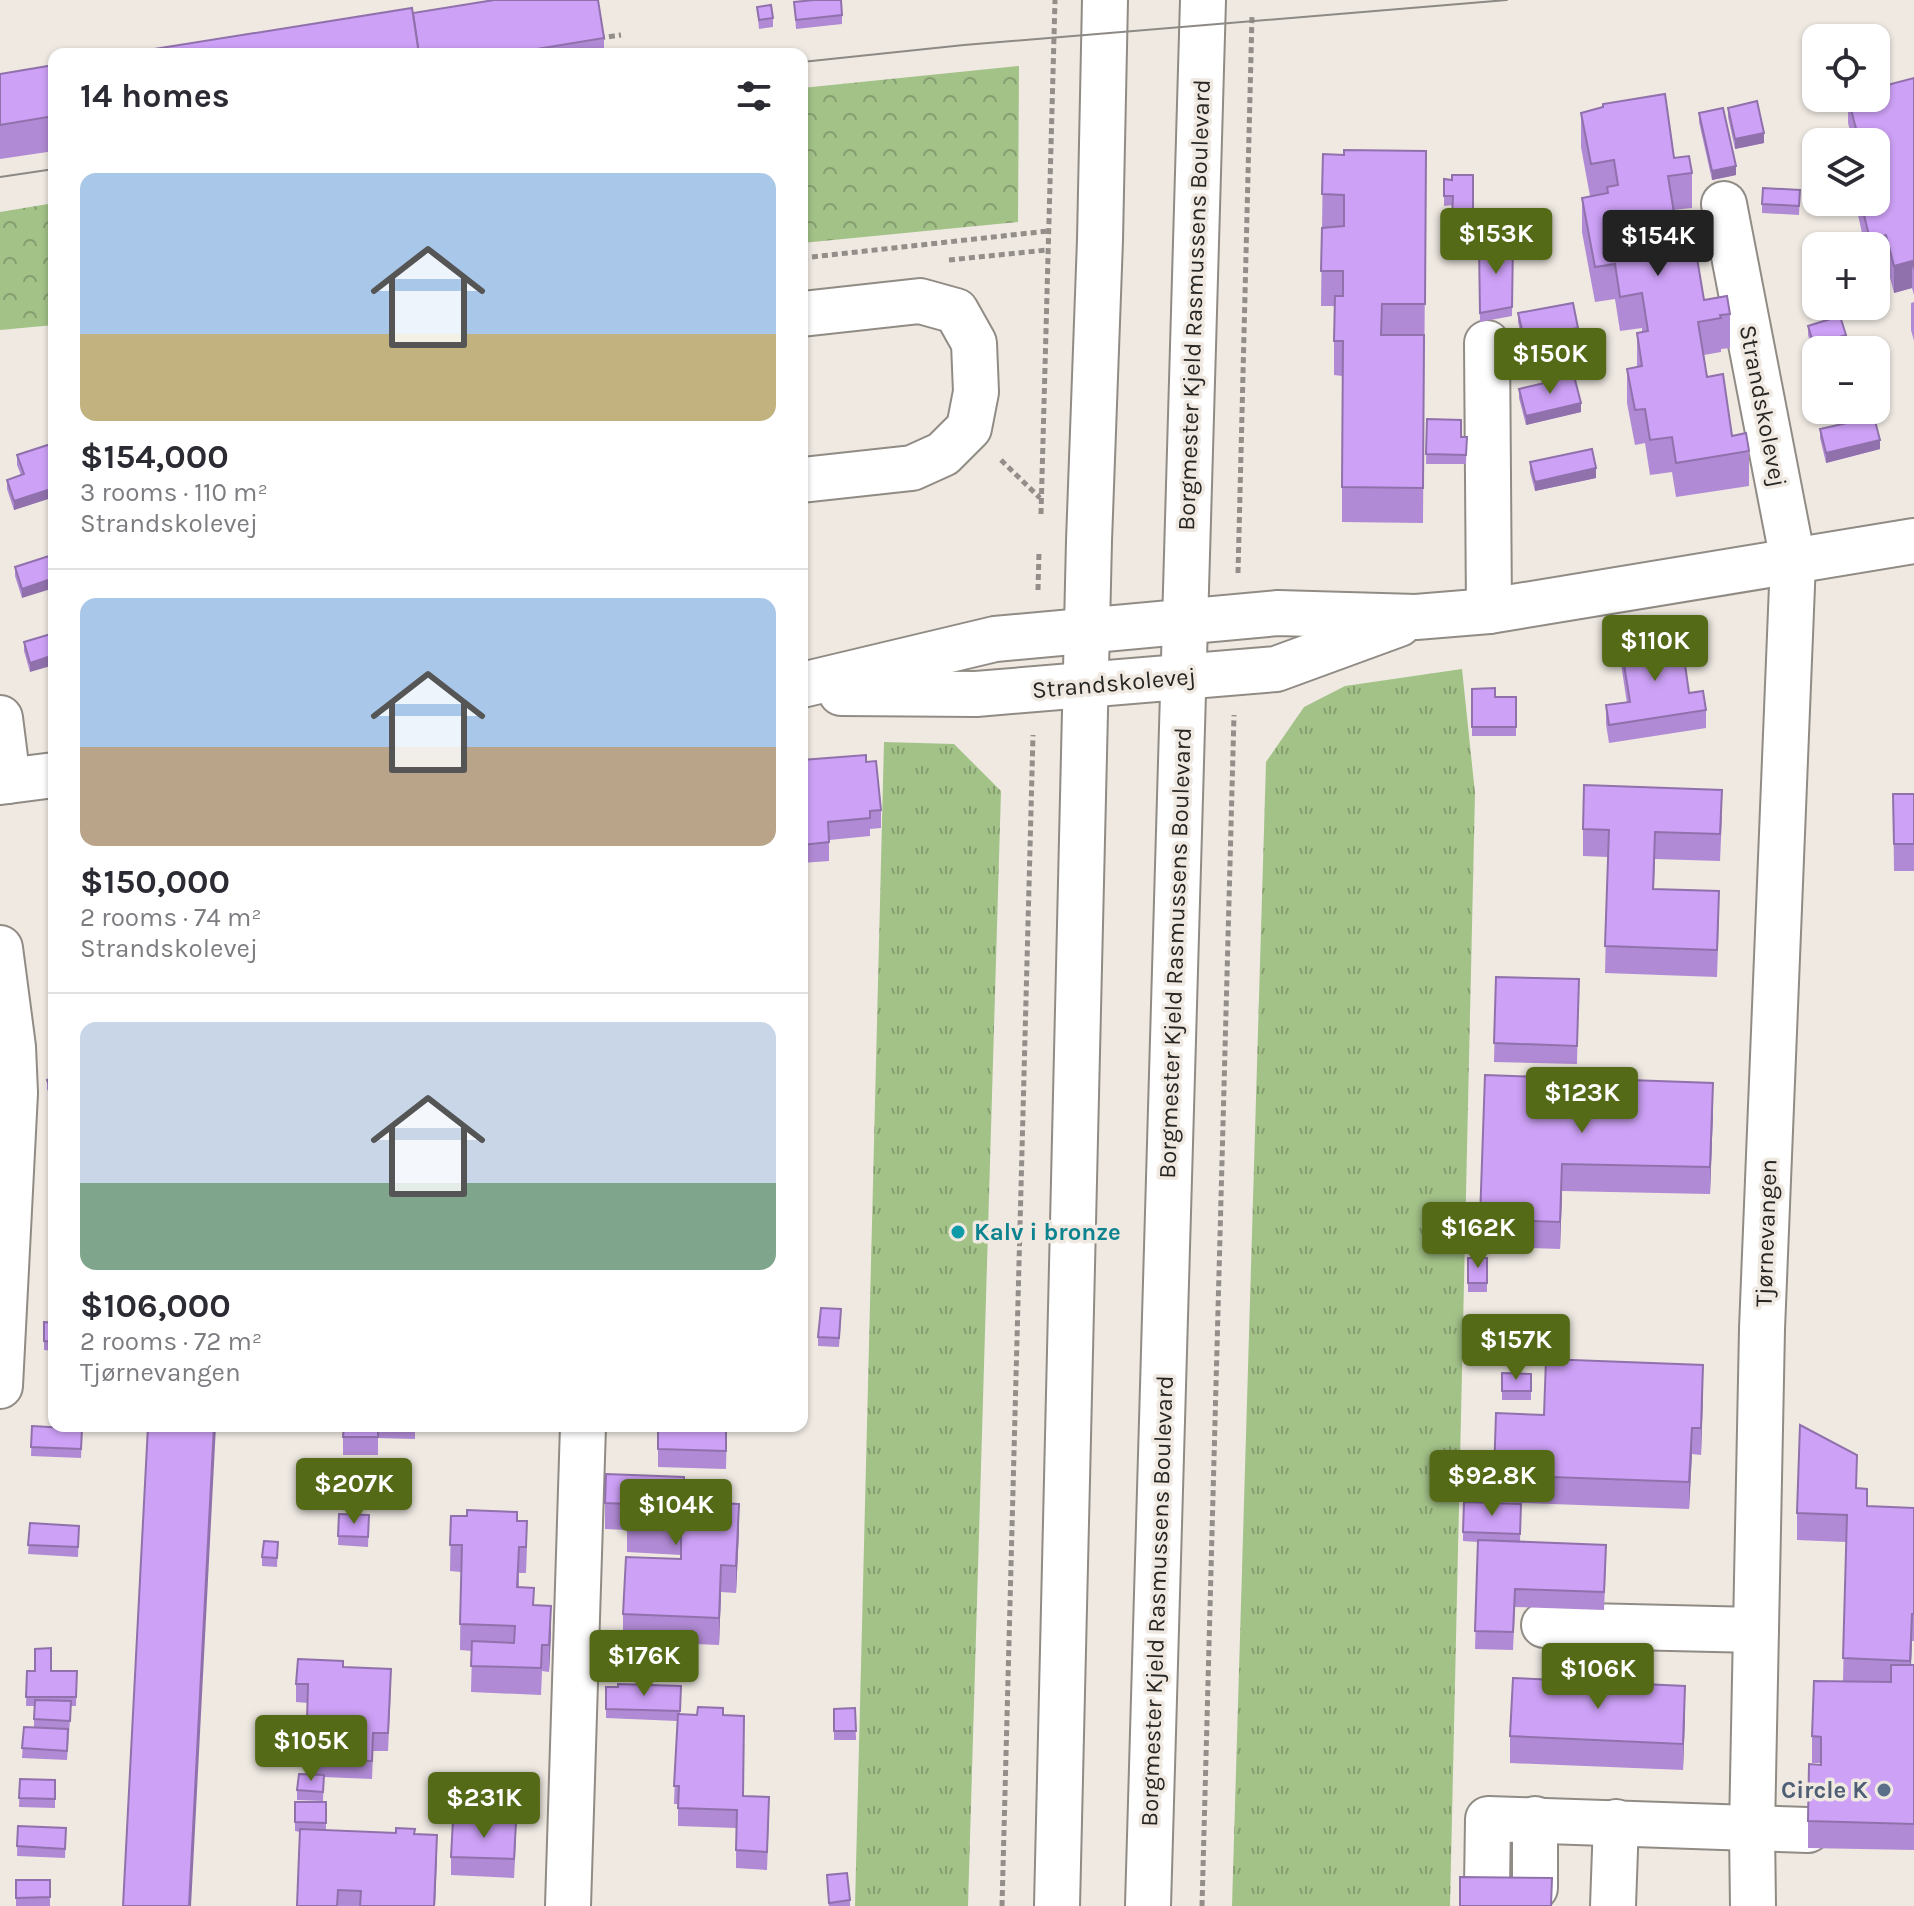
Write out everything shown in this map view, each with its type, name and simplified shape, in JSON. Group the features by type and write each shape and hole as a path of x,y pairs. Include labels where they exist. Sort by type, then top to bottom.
{"street":[{"path":"1057,1906 1105,0"},
{"name":"Borgmester Kjeld Rasmussens Boulevard","path":"1148,1906 1203,0"},
{"name":"Strandskolevej","path":"1724,204 1793,561"},
{"path":"808,313 920,301 956,311 974,343 976,392 969,428 943,454 912,468 808,479"},
{"path":"1487,343 1489,611"},
{"name":"Strandskolevej","path":"808,684 995,639 1278,613 1416,617 1489,611 1914,541"},
{"name":"Tjørnevangen","path":"1753,1906 1762,1329 1793,561"},
{"name":"Strandskolevej","path":"808,693 976,694 1276,669 1416,617"},
{"path":"0,718 4,781 48,776"},
{"path":"0,948 13,1047 15,1093 0,1386"},
{"path":"568,1906 583,1432"},
{"path":"1544,1625 1756,1630"},
{"path":"1487,1887 1488,1819 1808,1830"},
{"path":"1535,1819 1535,1888"},
{"path":"1613,1906 1616,1822"}],"path":[{"path":"1040,525 1055,0"},
{"path":"1239,535 1252,16"},
{"path":"591,39 621,35"},
{"path":"808,257 1048,231"},
{"path":"969,428 1041,499"},
{"path":"1036,636 1040,543"},
{"path":"1202,1906 1235,672"},
{"path":"1002,1906 1035,690"}],"green space":[{"path":"1019,66 1018,222 808,242 808,87"},
{"path":"48,204 48,326 0,330 0,212"},
{"path":"1462,669 1475,793 1450,1906 1232,1906 1266,762 1304,707 1345,686"},
{"path":"884,742 954,744 1001,791 968,1906 855,1906"}],"building":[{"path":"494,0 598,0 604,38 543,48 418,48 413,13"},
{"path":"841,0 842,15 796,20 794,2"},
{"path":"771,5 773,18 759,20 757,7"},
{"path":"412,8 418,48 161,48"},
{"path":"48,66 48,117 0,125 0,74"},
{"path":"1914,78 1914,269 1912,261 1894,266 1890,232 1868,232 1864,216 1890,216 1890,128 1856,128 1852,112 1890,112 1890,84"},
{"path":"1665,94 1674,158 1689,156 1692,173 1668,176 1677,231 1692,228 1704,300 1727,296 1730,314 1698,322 1707,377 1723,374 1732,436 1746,433 1749,451 1676,463 1672,437 1650,440 1645,409 1635,410 1627,369 1642,366 1637,333 1648,331 1642,293 1620,297 1615,264 1595,267 1582,198 1608,193 1607,187 1618,185 1614,160 1591,164 1581,113 1603,107 1603,104"},
{"path":"1757,101 1764,133 1735,139 1728,108"},
{"path":"1723,108 1736,166 1712,171 1699,113"},
{"path":"1344,150 1426,151 1425,304 1382,304 1381,335 1424,335 1423,488 1342,487 1343,341 1334,341 1335,296 1343,296 1343,271 1321,271 1322,228 1344,226 1344,195 1322,194 1323,154 1344,155"},
{"path":"1452,175 1473,175 1473,218 1452,217 1453,196 1444,196 1444,179 1452,180"},
{"path":"1763,188 1800,190 1799,206 1762,204"},
{"path":"1513,243 1512,307 1480,313 1479,244"},
{"path":"1573,303 1578,328 1524,338 1518,313"},
{"path":"1827,320 1841,320 1846,335 1811,336 1808,326"},
{"path":"1574,376 1581,403 1526,416 1519,389"},
{"path":"1427,419 1461,420 1461,437 1467,437 1466,455 1426,454"},
{"path":"1842,424 1876,424 1880,440 1826,453 1820,429"},
{"path":"48,445 48,490 14,501 7,480 24,474 17,455"},
{"path":"1592,449 1596,468 1535,482 1530,462"},
{"path":"48,556 48,580 22,589 15,567"},
{"path":"48,635 48,657 30,663 24,642"},
{"path":"1681,636 1689,693 1703,691 1706,710 1609,725 1606,705 1630,702 1621,646"},
{"path":"1495,688 1495,697 1516,697 1516,727 1472,727 1472,689"},
{"path":"866,755 866,762 876,761 881,810 870,811 870,818 828,822 829,842 808,844 808,760"},
{"path":"1584,785 1722,790 1720,834 1655,832 1653,889 1719,891 1717,950 1605,946 1609,830 1583,829"},
{"path":"1893,794 1914,794 1914,844 1894,844"},
{"path":"1496,977 1579,979 1577,1046 1494,1043"},
{"path":"1485,1075 1713,1083 1710,1167 1562,1164 1560,1222 1480,1219"},
{"path":"1468,1258 1487,1258 1487,1283 1468,1283"},
{"path":"821,1308 841,1309 839,1338 818,1337"},
{"path":"44,1322 48,1322 48,1341 44,1341"},
{"path":"1546,1359 1703,1365 1701,1428 1692,1428 1689,1482 1494,1475 1496,1413 1544,1415"},
{"path":"1502,1373 1531,1374 1531,1391 1502,1391"},
{"path":"1800,1425 1857,1455 1856,1488 1867,1489 1867,1506 1914,1508 1914,1614 1910,1661 1843,1658 1847,1515 1797,1513"},
{"path":"32,1426 48,1427 48,1432 82,1432 81,1449 31,1447"},
{"path":"148,1432 214,1432 189,1906 123,1906"},
{"path":"343,1432 378,1432 378,1437 343,1437"},
{"path":"658,1432 726,1432 726,1451 658,1449"},
{"path":"606,1474 684,1477 684,1495 717,1497 717,1503 739,1504 736,1566 721,1565 719,1618 623,1614 626,1557 681,1559 681,1528 627,1526 629,1504 605,1503"},
{"path":"1464,1502 1521,1504 1520,1534 1463,1532"},
{"path":"467,1510 517,1512 517,1521 527,1521 526,1547 519,1547 517,1587 534,1588 533,1605 551,1606 549,1645 542,1645 541,1668 471,1666 472,1641 514,1643 515,1626 460,1624 462,1545 450,1545 451,1516 467,1516"},
{"path":"339,1514 369,1515 368,1537 338,1536"},
{"path":"30,1523 79,1526 78,1547 28,1545"},
{"path":"1478,1540 1606,1545 1604,1592 1515,1589 1513,1632 1475,1631"},
{"path":"264,1541 278,1542 277,1558 262,1557"},
{"path":"51,1648 51,1671 77,1671 76,1697 26,1697 27,1671 35,1671 35,1649"},
{"path":"298,1659 343,1661 343,1667 391,1669 388,1733 373,1733 372,1761 306,1758 308,1684 296,1684"},
{"path":"1891,1665 1914,1665 1914,1824 1808,1821 1809,1764 1821,1765 1821,1737 1812,1736 1814,1681 1891,1682"},
{"path":"1513,1678 1685,1686 1683,1744 1510,1736"},
{"path":"618,1684 681,1686 680,1711 606,1709 606,1687 618,1687"},
{"path":"35,1700 71,1701 70,1721 34,1719"},
{"path":"698,1707 723,1708 723,1715 744,1716 743,1796 769,1797 767,1852 736,1850 737,1810 678,1808 679,1786 674,1786 678,1714 697,1715"},
{"path":"855,1708 856,1731 834,1731 834,1709"},
{"path":"24,1727 68,1729 67,1751 22,1748"},
{"path":"299,1774 324,1775 323,1792 297,1790"},
{"path":"20,1779 55,1780 55,1799 19,1798"},
{"path":"295,1802 326,1802 326,1823 295,1822"},
{"path":"453,1820 516,1822 514,1859 451,1857"},
{"path":"18,1826 66,1828 65,1849 17,1846"},
{"path":"396,1828 415,1829 414,1834 437,1835 434,1906 360,1906 361,1891 338,1890 337,1906 297,1906 300,1829 396,1833"},
{"path":"847,1873 850,1900 829,1903 827,1875"},
{"path":"1460,1877 1552,1878 1551,1906 1460,1906"},
{"path":"16,1880 50,1880 50,1897 16,1898"}],"tram line":[{"path":"808,61 964,45 1507,0"},
{"path":"0,177 48,170"}],"place":[{"name":"Kalv i bronze","path":"958,1232"},
{"name":"Circle K","path":"1884,1790"}]}
